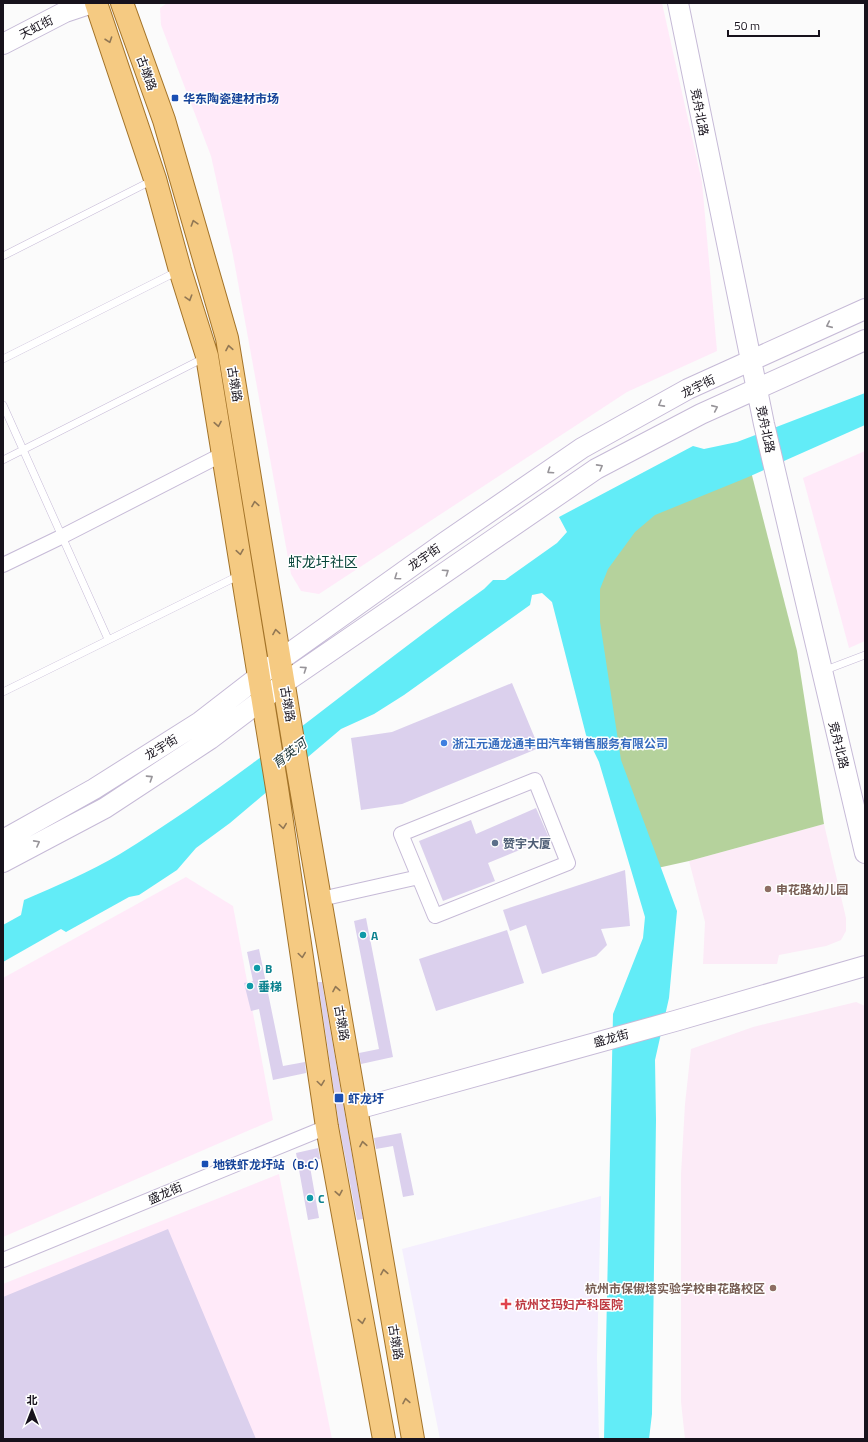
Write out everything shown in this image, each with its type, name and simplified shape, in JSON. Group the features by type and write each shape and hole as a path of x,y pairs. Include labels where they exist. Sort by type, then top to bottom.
{"main road":[{"name":"古墩路","path":"96,3 155,178 180,270 207,356 277,788 327,1127 384,1439"},
{"name":"古墩路","path":"122,3 164,120 227,338 292,726 298,771 413,1439"}],"street":[{"name":"天虹街","path":"3,44 65,12 92,3"},
{"name":"竞舟北路","path":"678,3 750,361 821,672 865,853"},
{"name":"龙宇街","path":"3,840 94,789 200,722 280,660 444,543 582,448 688,389 865,309"},
{"name":"龙宇街","path":"3,862 105,808 210,739 284,683 596,469 701,414 865,340"},
{"path":"3,565 223,454"},
{"path":"535,780 568,863 435,916 419,877 401,834 535,780"},
{"path":"321,900 419,877"},
{"name":"盛龙街","path":"357,1110 865,966"},
{"name":"盛龙街","path":"3,1260 327,1127"}],"lane":[{"path":"3,256 155,178"},
{"path":"3,359 180,270"},
{"path":"3,460 207,356"},
{"path":"3,405 108,639"},
{"path":"3,692 243,573"},
{"path":"821,672 865,655"}],"shaded area":[{"path":"167,3 662,3 702,182 717,351 627,392 319,594 301,591 291,574 233,255 211,156 161,25 160,8"},
{"path":"865,451 865,641 849,648 803,478"},
{"name":"申花路幼儿园","path":"824,824 846,918 846,931 841,940 826,946 779,955 777,964 703,964 705,922 689,861"},
{"path":"186,877 233,906 273,1120 3,1237 3,978"},
{"name":"杭州市保俶塔实验学校申花路校区","path":"856,1002 865,1006 865,1439 685,1439 681,1402 681,1174 685,1104 691,1049 753,1027"},
{"path":"279,1174 332,1439 3,1439 3,1284"},
{"name":"杭州艾玛妇产科医院","path":"601,1196 597,1358 599,1439 440,1439 402,1249"}],"green space":[{"path":"747,456 797,651 824,824 689,861 644,871 567,553"}],"water":[{"name":"育英河","path":"865,393 865,425 746,478 655,515 635,532 608,569 600,589 600,622 621,760 677,911 669,998 655,1060 656,1120 652,1414 649,1439 604,1439 613,1014 643,938 645,917 599,762 586,735 552,602 542,593 532,595 530,605 404,695 374,714 341,729 230,823 196,848 177,870 139,895 129,897 66,932 61,929 3,962 3,925 21,915 24,900 109,861 214,792 484,589 493,580 505,580 557,543 567,532 559,517 693,446 704,449 737,442"}],"building":[{"name":"浙江元通龙通丰田汽车销售服务有限公司","path":"512,683 539,748 402,804 361,810 351,738 392,732"},
{"path":"536,808 549,838 488,863 495,881 443,901 419,841 471,820 476,834"},
{"path":"625,870 630,926 601,929 607,945 596,956 542,974 526,925 510,931 503,910"},
{"path":"366,918 393,1057 361,1064 359,1053 379,1049 354,921"},
{"path":"507,930 524,983 436,1011 419,959"},
{"path":"259,949 283,1066 305,1062 306,1073 273,1080 259,1009 251,1011 244,983 253,981 247,952"},
{"path":"318,982 322,982 363,1219 357,1220 339,1125"},
{"path":"401,1133 414,1195 403,1197 393,1146 376,1149 374,1138"},
{"path":"318,1148 320,1159 309,1161 319,1218 308,1220 296,1153"},
{"path":"168,1229 256,1439 3,1439 3,1297"}],"place":[{"name":"华东陶瓷建材市场","path":"175,98"},
{"name":"浙江元通龙通丰田汽车销售服务有限公司","path":"444,743"},
{"name":"赞宇大厦","path":"495,843"},
{"name":"申花路幼儿园","path":"768,889"},
{"name":"A","path":"363,935"},
{"name":"B","path":"257,968"},
{"name":"垂梯","path":"250,986"},
{"name":"虾龙圩","path":"339,1098"},
{"name":"地铁虾龙圩站（B·C）","path":"205,1164"},
{"name":"C","path":"310,1198"},
{"name":"杭州市保俶塔实验学校申花路校区","path":"773,1288"},
{"name":"杭州艾玛妇产科医院","path":"506,1304"}],"district":[{"name":"虾龙圩社区","path":"323,561"}]}
